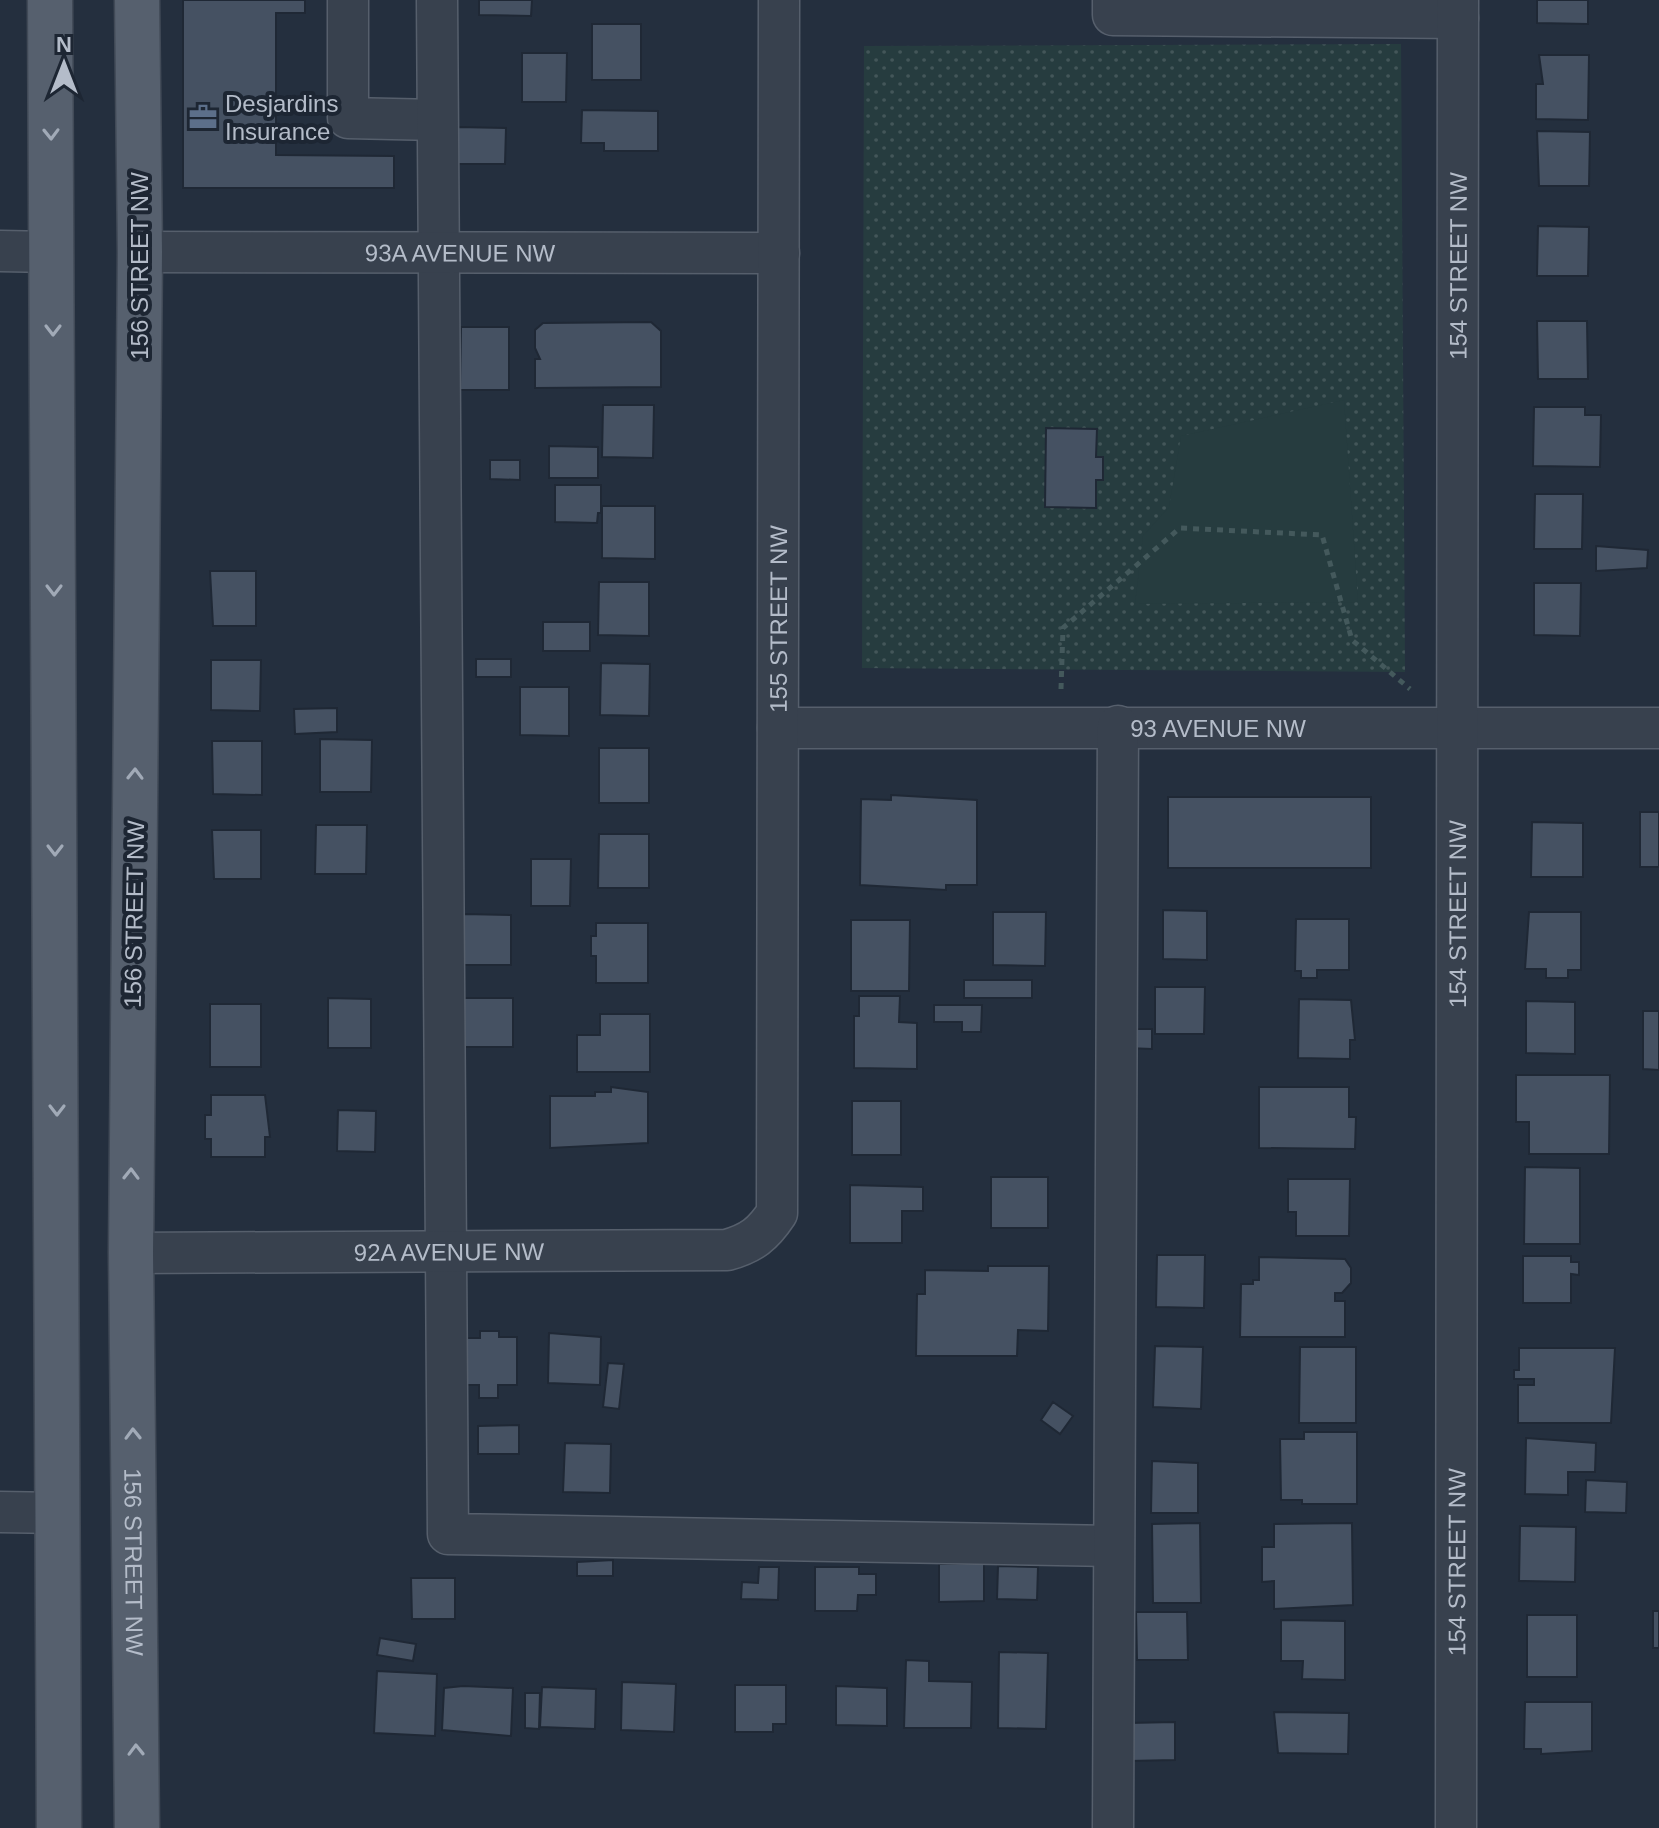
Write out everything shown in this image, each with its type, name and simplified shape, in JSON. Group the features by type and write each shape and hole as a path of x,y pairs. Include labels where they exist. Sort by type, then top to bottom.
{"main road":[{"path":"50,0 59,1828"},
{"name":"156 STREET NW","path":"137,0 140,252 131,1253 137,1828"}],"street":[{"path":"348,0 348,118 437,120"},
{"path":"437,0 436,251 448,1534 1113,1546"},
{"name":"155 STREET NW","path":"764,1232 777,1213 779,1193 779,0"},
{"path":"1113,0 1113,15 1458,9"},
{"name":"154 STREET NW","path":"1456,1828 1458,9"},
{"path":"0,251 52,252"},
{"name":"93A AVENUE NW","path":"140,252 779,253"},
{"path":"1113,1828 1118,726"},
{"name":"93 AVENUE NW","path":"778,728 1659,728"},
{"name":"92A AVENUE NW","path":"131,1253 727,1250 748,1244 764,1232"},
{"path":"0,1512 58,1513"}],"path":[{"path":"1060,726 1063,628 1180,528 1322,535 1352,640 1456,728"}],"green space":[{"path":"1401,44 1405,672 862,668 864,46"},
{"path":"1344,400 1358,602 1135,604 1143,536 1169,507 1181,436"}],"building":[{"path":"183,0 305,0 305,13 276,13 276,155 394,156 394,188 183,188"},
{"path":"479,0 532,0 531,16 479,15"},
{"path":"1537,0 1588,0 1588,24 1537,23"},
{"path":"592,24 641,24 641,80 592,80"},
{"path":"522,53 567,53 566,102 522,102"},
{"path":"1539,55 1589,55 1588,120 1536,119 1536,84 1543,84"},
{"path":"582,110 658,111 658,151 604,151 604,143 581,143"},
{"path":"458,127 506,128 505,164 458,164"},
{"path":"1537,131 1590,132 1589,186 1539,186"},
{"path":"1538,226 1589,227 1588,276 1537,276"},
{"path":"1537,321 1587,321 1588,379 1538,379"},
{"path":"651,322 661,331 661,387 535,388 535,359 540,359 535,348 535,330 543,323"},
{"path":"461,327 509,327 509,390 460,390"},
{"path":"603,405 654,405 653,458 602,457"},
{"path":"1534,407 1585,407 1585,415 1601,415 1600,467 1533,466"},
{"path":"1046,428 1097,429 1096,457 1103,457 1103,480 1096,480 1096,508 1045,507"},
{"path":"549,446 598,447 598,478 549,478"},
{"path":"490,460 520,460 520,480 490,479"},
{"path":"555,485 601,485 601,513 598,513 597,523 555,522"},
{"path":"1535,494 1583,494 1582,549 1534,549"},
{"path":"602,506 655,506 655,559 602,558"},
{"path":"1596,546 1648,550 1647,568 1596,571"},
{"path":"210,571 256,571 256,626 213,626"},
{"path":"599,582 649,582 649,636 598,635"},
{"path":"1534,583 1581,583 1580,636 1534,635"},
{"path":"543,622 590,622 590,651 543,651"},
{"path":"476,659 511,659 511,677 476,677"},
{"path":"211,660 261,660 260,711 211,710"},
{"path":"601,663 650,664 649,716 600,715"},
{"path":"520,687 569,687 569,736 520,735"},
{"path":"337,708 337,732 295,734 294,709"},
{"path":"320,739 372,740 371,792 320,792"},
{"path":"212,741 262,741 262,795 213,794"},
{"path":"599,748 649,748 649,803 599,803"},
{"path":"891,795 977,800 977,885 946,885 946,890 860,885 861,799 891,800"},
{"path":"1168,797 1371,797 1371,868 1168,868"},
{"path":"1640,812 1659,812 1659,867 1640,867"},
{"path":"1532,822 1583,823 1583,877 1531,877"},
{"path":"316,825 367,825 366,874 315,874"},
{"path":"212,830 261,830 261,879 214,879"},
{"path":"599,834 649,834 649,888 598,888"},
{"path":"531,859 571,859 570,906 531,906"},
{"path":"1163,910 1207,911 1207,960 1163,959"},
{"path":"993,912 1046,912 1045,966 993,965"},
{"path":"1529,912 1581,912 1581,970 1568,970 1568,978 1546,978 1546,969 1525,969"},
{"path":"464,914 511,915 511,965 464,965"},
{"path":"1296,919 1349,919 1349,970 1317,970 1317,978 1301,978 1301,971 1295,971"},
{"path":"851,920 910,920 909,991 851,991"},
{"path":"596,923 648,923 648,983 596,983 596,956 591,956 591,936 596,936"},
{"path":"964,980 1032,980 1032,998 964,998"},
{"path":"1155,987 1205,987 1204,1034 1155,1034"},
{"path":"859,996 900,996 899,1022 917,1023 917,1069 854,1068 854,1016 859,1016"},
{"path":"328,998 371,999 371,1048 328,1048"},
{"path":"459,998 513,998 513,1047 459,1047"},
{"path":"1299,999 1351,1000 1355,1040 1350,1040 1350,1059 1298,1058"},
{"path":"1526,1001 1575,1002 1575,1054 1526,1053"},
{"path":"210,1004 261,1004 261,1067 210,1067"},
{"path":"934,1005 982,1005 981,1032 962,1032 962,1022 934,1022"},
{"path":"1643,1011 1659,1011 1659,1070 1643,1069"},
{"path":"600,1014 650,1014 650,1072 577,1072 577,1035 600,1035"},
{"path":"1126,1029 1152,1029 1152,1049 1126,1048"},
{"path":"1516,1075 1610,1075 1609,1154 1529,1154 1529,1122 1516,1122"},
{"path":"611,1087 648,1092 648,1143 550,1148 550,1096 595,1096 595,1092 611,1092"},
{"path":"1259,1087 1349,1087 1349,1117 1356,1117 1355,1149 1259,1148"},
{"path":"211,1095 265,1095 270,1137 265,1137 265,1157 211,1157 211,1139 205,1139 205,1115 211,1115"},
{"path":"852,1101 901,1101 901,1155 852,1155"},
{"path":"338,1110 376,1111 375,1152 337,1151"},
{"path":"1525,1167 1580,1168 1580,1244 1524,1244"},
{"path":"991,1177 1048,1177 1048,1228 991,1228"},
{"path":"1288,1179 1350,1179 1349,1236 1296,1236 1296,1212 1288,1212"},
{"path":"850,1185 923,1187 923,1211 902,1211 902,1243 850,1243"},
{"path":"1157,1255 1205,1255 1204,1308 1156,1307"},
{"path":"1523,1256 1571,1256 1571,1262 1579,1262 1579,1275 1571,1274 1571,1303 1523,1303"},
{"path":"1259,1257 1345,1259 1351,1268 1351,1283 1342,1293 1335,1293 1335,1301 1345,1301 1345,1337 1240,1337 1241,1284 1253,1284 1253,1280 1259,1280"},
{"path":"988,1266 1049,1266 1048,1331 1018,1330 1017,1356 916,1356 917,1294 925,1294 925,1270 988,1271"},
{"path":"480,1331 499,1331 499,1337 517,1337 517,1385 498,1385 498,1398 479,1398 479,1385 463,1385 463,1338 480,1338"},
{"path":"549,1333 601,1337 600,1385 548,1383"},
{"path":"1155,1346 1203,1347 1201,1409 1153,1407"},
{"path":"1300,1347 1356,1347 1356,1423 1299,1423"},
{"path":"1519,1348 1615,1348 1611,1423 1518,1423 1518,1385 1534,1385 1534,1379 1514,1379 1514,1370 1519,1370"},
{"path":"608,1363 624,1364 619,1409 603,1407"},
{"path":"1053,1402 1073,1416 1060,1434 1041,1420"},
{"path":"519,1425 519,1454 478,1454 478,1426"},
{"path":"1304,1432 1357,1432 1357,1504 1302,1504 1302,1500 1281,1500 1280,1439 1304,1439"},
{"path":"1526,1438 1596,1443 1595,1472 1568,1472 1568,1495 1525,1494"},
{"path":"565,1443 611,1444 610,1493 563,1492"},
{"path":"1152,1461 1198,1463 1198,1513 1151,1513"},
{"path":"1586,1480 1627,1482 1626,1513 1585,1512"},
{"path":"1200,1523 1201,1603 1153,1603 1152,1524"},
{"path":"1352,1523 1353,1605 1274,1609 1274,1581 1262,1582 1262,1547 1274,1547 1274,1524"},
{"path":"1520,1526 1576,1527 1575,1582 1519,1581"},
{"path":"613,1560 613,1576 577,1576 577,1562"},
{"path":"984,1563 984,1601 939,1602 939,1564"},
{"path":"998,1566 1038,1567 1037,1600 997,1599"},
{"path":"759,1567 779,1567 778,1600 741,1599 742,1582 758,1583"},
{"path":"815,1567 859,1567 859,1574 876,1574 876,1595 858,1595 857,1611 815,1611"},
{"path":"411,1578 455,1578 455,1619 412,1619"},
{"path":"1653,1611 1659,1611 1659,1648 1653,1648"},
{"path":"1136,1612 1187,1612 1188,1660 1137,1660"},
{"path":"1527,1615 1577,1615 1577,1677 1527,1677"},
{"path":"1281,1620 1345,1621 1345,1680 1302,1679 1303,1661 1281,1661"},
{"path":"380,1638 416,1644 413,1661 377,1655"},
{"path":"999,1652 1048,1653 1046,1729 998,1728"},
{"path":"906,1660 929,1661 929,1681 972,1682 971,1728 904,1728"},
{"path":"377,1671 437,1674 435,1736 374,1733"},
{"path":"622,1682 676,1684 674,1732 621,1730"},
{"path":"735,1685 786,1685 786,1724 773,1724 773,1732 735,1732"},
{"path":"836,1686 887,1688 887,1726 836,1725"},
{"path":"542,1687 596,1689 595,1729 540,1727"},
{"path":"444,1688 513,1688 511,1736 442,1730"},
{"path":"525,1693 540,1693 539,1729 525,1728"},
{"path":"1525,1702 1592,1702 1592,1751 1541,1754 1541,1749 1524,1749"},
{"path":"1274,1712 1349,1713 1348,1754 1278,1753"},
{"path":"1175,1722 1175,1760 1129,1761 1128,1723"}],"place":[{"name":"Desjardins Insurance","path":"203,117"}]}
